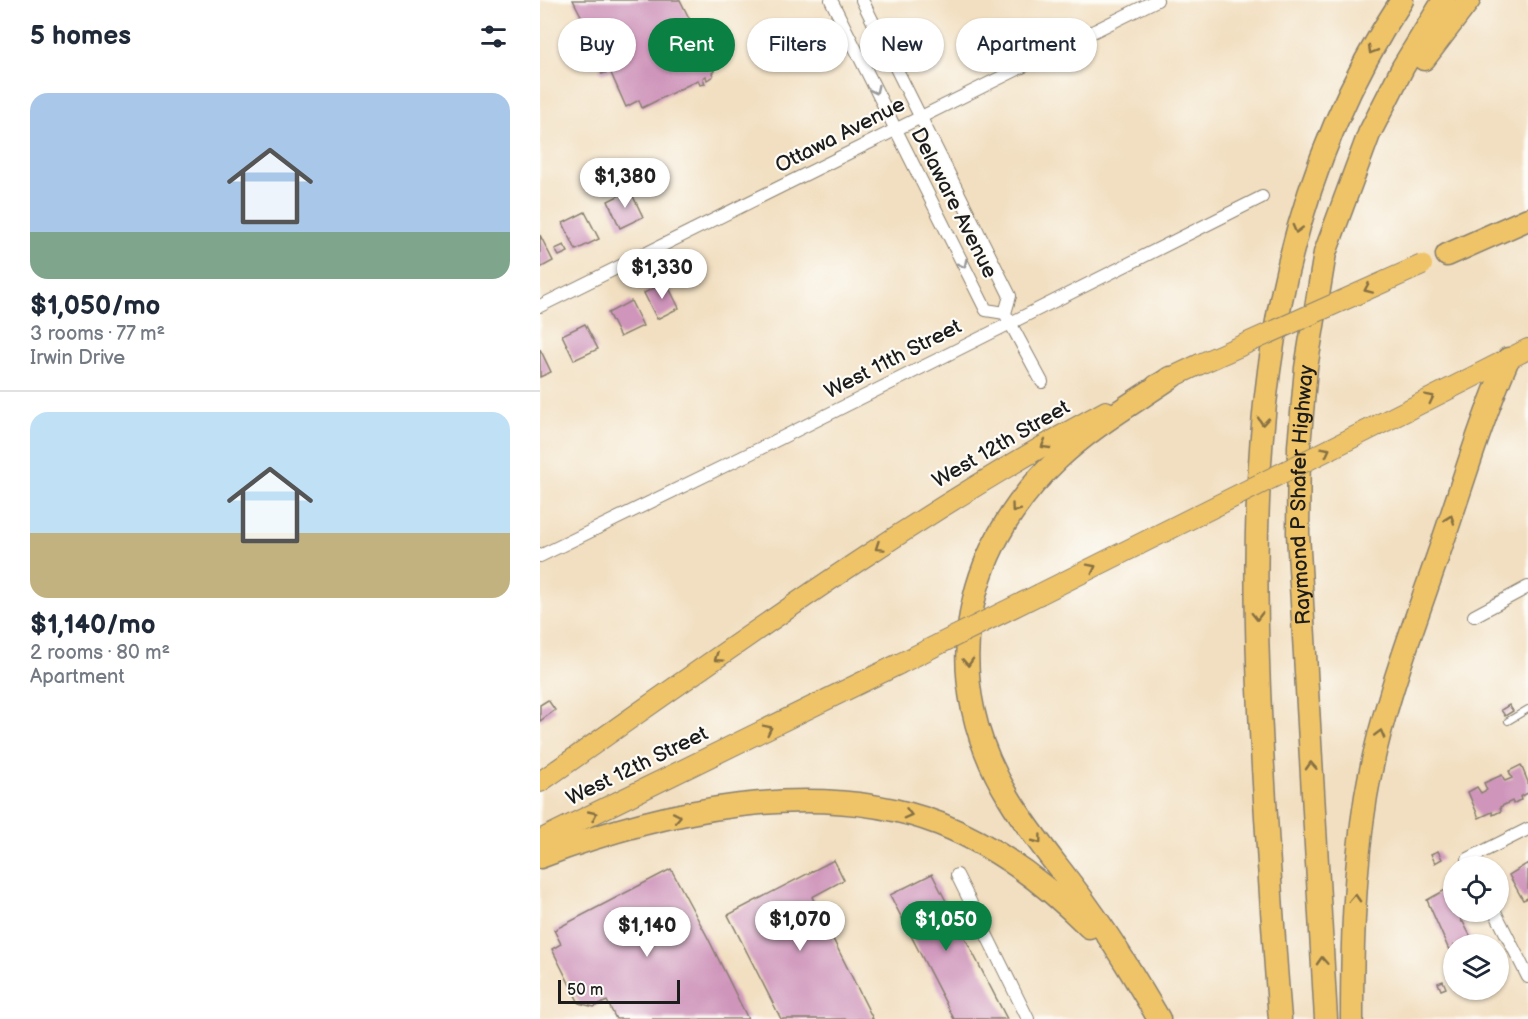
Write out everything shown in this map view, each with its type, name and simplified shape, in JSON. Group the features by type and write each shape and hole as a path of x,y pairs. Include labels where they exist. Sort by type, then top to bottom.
{"highway":[{"name":"Raymond P Shafer Highway","path":"1280,1019 1260,709 1256,600 1256,523 1268,365 1283,285 1299,221 1318,167 1340,112 1363,65 1402,0"},
{"name":"Raymond P Shafer Highway","path":"1326,1019 1299,545 1299,478 1306,368 1325,253 1369,134 1403,67 1444,0"},
{"path":"1340,213 1400,96 1439,38 1469,0"},
{"path":"1447,255 1528,219"},
{"path":"1352,1019 1356,882 1361,833 1373,764 1399,669 1488,407 1508,359"},
{"path":"1158,1018 1111,940 1021,817 997,777 980,734 973,707 968,672 968,630 974,596 985,562 1010,515 1026,493 1077,443 1170,378"},
{"path":"540,857 634,826 719,809 775,803 828,802 896,810 941,824 963,834 1009,859 1030,874 1090,928 1158,1018"}],"main road":[{"name":"West 12th Street","path":"540,782 922,519 1066,433 1200,364 1422,265 1528,225"},
{"name":"West 12th Street","path":"540,840 1040,594 1528,349"}],"street":[{"name":"Delaware Avenue","path":"831,0 986,310 1008,318"},
{"name":"Delaware Avenue","path":"862,0 1010,296 1008,318 1042,382"},
{"name":"Ottawa Avenue","path":"540,306 1157,0"},
{"name":"West 11th Street","path":"540,556 752,453 1008,318 1263,197"},
{"path":"1474,616 1528,588"},
{"path":"1482,856 1528,829"},
{"path":"957,875 1028,1019"},
{"path":"1500,922 1528,977"}],"lane":[{"path":"1508,721 1528,709"}],"building":[{"path":"573,0 680,0 689,18 648,18 648,72 713,72 713,76 707,80 706,76 703,78 705,84 700,85 698,80 642,108 639,100 626,107 610,72 636,72 636,18 582,18"},
{"path":"624,172 627,179 621,182 617,176"},
{"path":"630,190 643,217 620,228 608,201"},
{"path":"585,212 599,239 576,250 563,223"},
{"path":"540,235 553,261 540,268"},
{"path":"564,245 568,252 559,256 555,249"},
{"path":"666,282 679,308 657,319 644,293"},
{"path":"631,301 643,326 620,337 608,313"},
{"path":"585,324 598,349 574,360 562,335"},
{"path":"540,349 551,372 540,377"},
{"path":"548,700 555,710 540,721 540,705"},
{"path":"1509,705 1513,711 1505,716 1501,710"},
{"path":"1521,765 1528,782 1528,793 1513,804 1512,801 1500,807 1501,811 1479,818 1468,792 1477,787 1481,793 1487,790 1484,783 1502,775 1505,781 1512,778 1509,771"},
{"path":"1438,851 1442,859 1435,863 1431,854"},
{"path":"834,860 844,880 812,897 873,1019 781,1019 728,915"},
{"path":"1528,863 1528,898 1523,900 1509,875"},
{"path":"671,869 748,1019 616,1019 607,1001 594,1007 579,1003 552,949 561,944 554,930"},
{"path":"932,874 1007,1019 954,1019 890,895"},
{"path":"1443,891 1443,922 1463,922 1469,934 1443,934 1443,936 1427,900"},
{"path":"1443,981 1443,989 1441,990 1438,983"}]}
